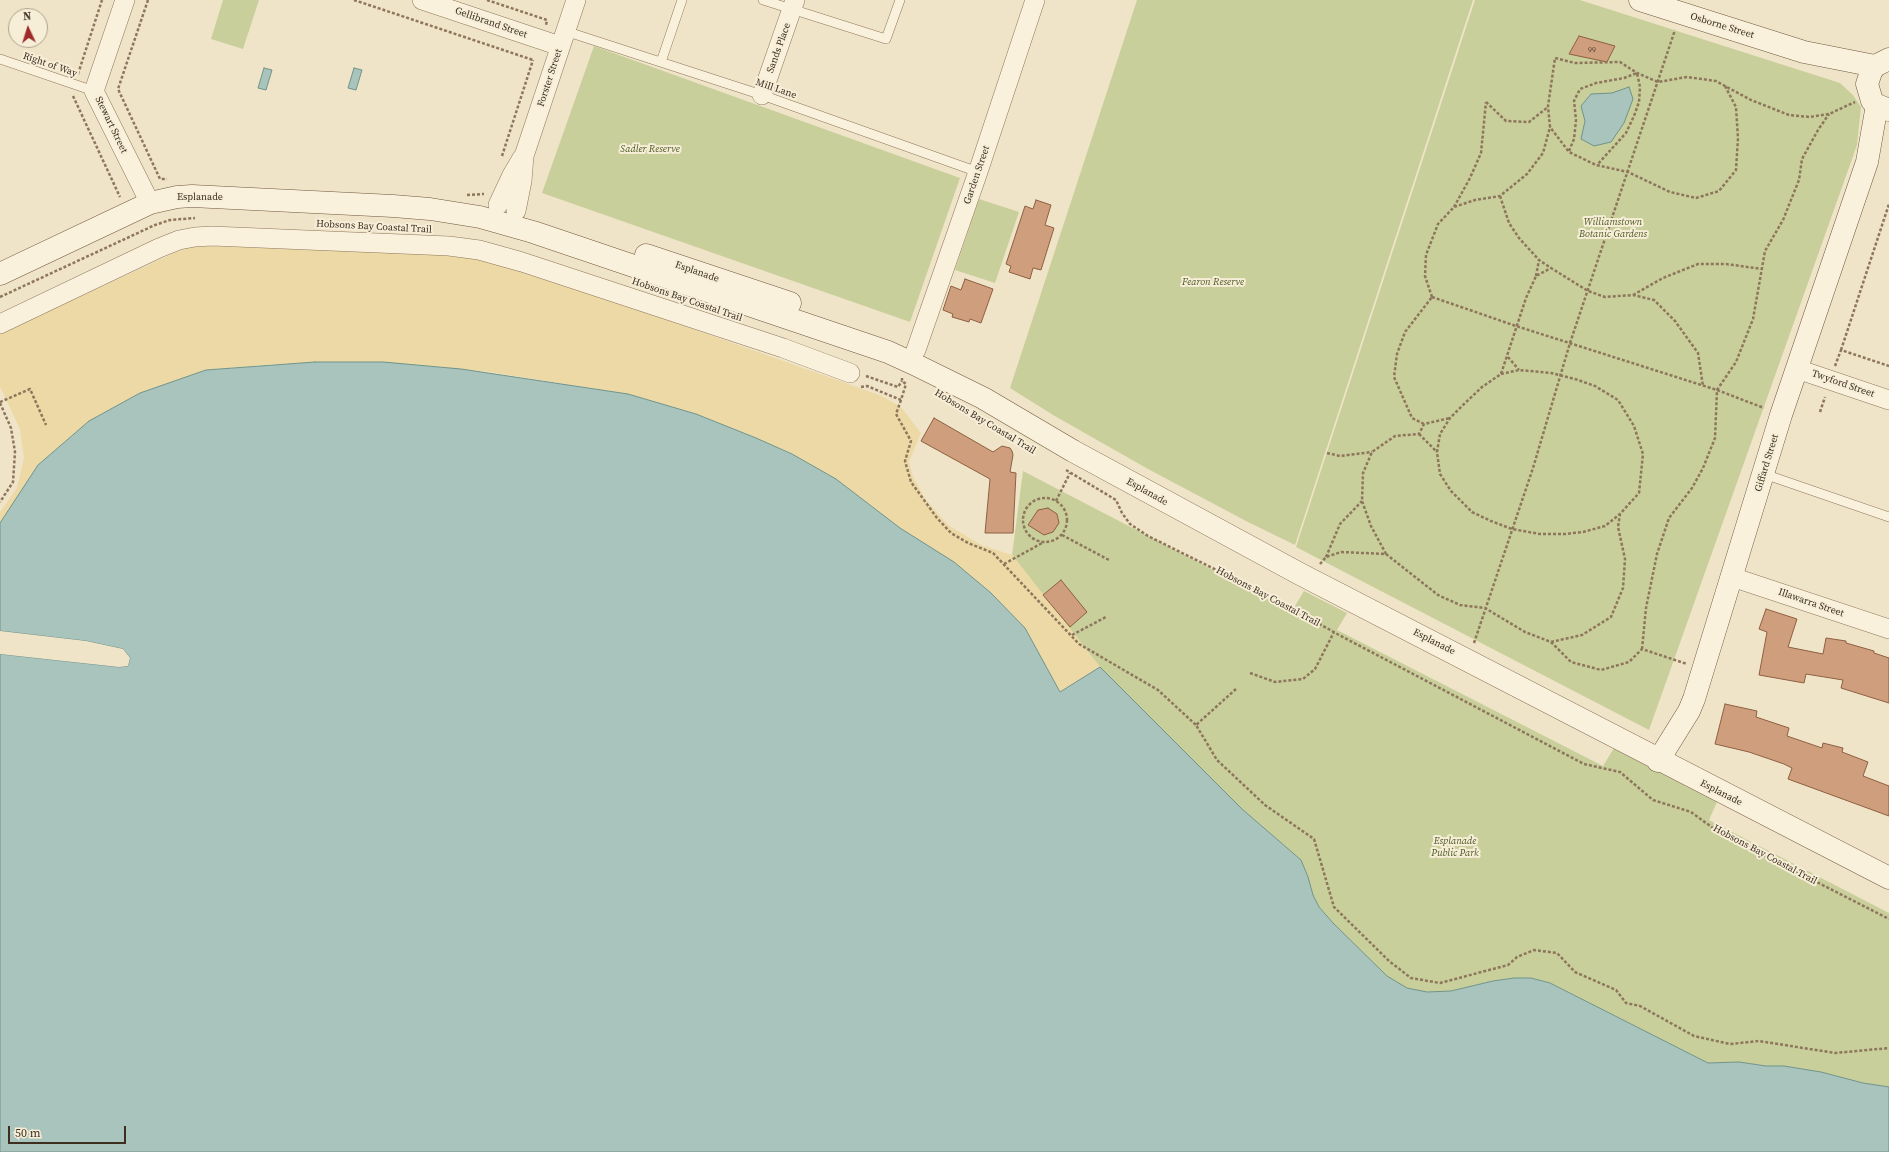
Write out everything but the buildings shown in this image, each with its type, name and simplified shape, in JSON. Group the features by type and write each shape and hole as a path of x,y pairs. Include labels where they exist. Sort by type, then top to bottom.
{"street":[{"name":"Stewart Street","path":"125,0 94,91 150,203"},
{"name":"Gellibrand Street","path":"422,0 562,39"},
{"name":"Forster Street","path":"504,208 512,175 524,156 576,0"},
{"name":"Garden Street","path":"910,362 978,172 1035,0"},
{"name":"Osborne Street","path":"1640,0 1804,52 1878,87"},
{"name":"Sands Place","path":"762,95 794,5"},
{"name":"Giffard Street","path":"1658,761 1689,711 1797,368 1867,162 1878,87"},
{"name":"Giffard Street","path":"1867,162 1889,124"},
{"name":"Esplanade","path":"0,274 150,203 177,196 393,206 472,202 504,208 878,334 910,362 983,398 1080,455 1309,579 1468,660 1658,761 1889,878"},
{"name":"Hobsons Bay Coastal Trail","path":"0,324 159,248 191,238 212,236 449,246 479,250 522,262 783,348 854,380"},
{"name":"Twyford Street","path":"1797,368 1889,400"},
{"name":"Illawarra Street","path":"1732,577 1889,630"}],"lane":[{"path":"661,62 682,0"},
{"path":"763,0 794,5 886,39 900,0"},
{"name":"Mill Lane","path":"562,39 661,62 762,95 978,172"},
{"name":"Right of Way","path":"0,59 94,91"},
{"path":"1764,474 1889,517"}],"path":[{"path":"148,0 118,89 160,178 168,179"},
{"path":"1468,660 1512,529 1570,343 1680,13"},
{"path":"1454,207 1475,200 1500,196 1527,174 1543,153 1550,127 1548,106 1555,58 1575,63 1620,62 1637,73 1658,82 1687,77 1716,80 1751,100 1789,115 1810,117 1830,114 1878,87"},
{"path":"501,158 533,60"},
{"path":"1569,152 1574,139 1576,120 1574,101 1580,89 1596,83 1624,78 1637,73"},
{"path":"1596,165 1626,133 1634,116 1639,102 1640,87 1637,73"},
{"path":"1550,127 1569,152 1596,165 1628,172 1670,192 1696,198 1719,191 1736,170 1738,138 1736,107 1725,86"},
{"path":"1432,296 1425,276 1426,255 1438,224 1454,207 1470,178 1480,153 1486,102 1506,121 1529,122 1548,106"},
{"path":"1372,452 1363,473 1362,501 1371,526 1386,554 1438,595 1460,605 1485,608 1525,632 1551,642 1571,662 1601,670 1629,662 1642,649 1646,608 1657,554 1669,518 1692,488 1704,468 1715,438 1717,390 1736,362 1753,318 1766,251 1784,220 1799,180 1802,159 1818,130 1830,114"},
{"path":"459,194 483,195 504,208"},
{"path":"1500,196 1508,222 1519,238 1539,260 1588,291 1606,297 1633,295 1654,300 1675,321 1698,353 1703,386"},
{"path":"1840,350 1889,204"},
{"path":"0,298 155,225 170,220 198,218"},
{"path":"1501,374 1508,357 1516,326 1526,298 1536,276 1539,260"},
{"path":"1633,295 1663,278 1698,264 1726,264 1762,270"},
{"path":"1536,276 1551,268"},
{"path":"1432,296 1516,326 1717,390 1782,415"},
{"path":"1432,296 1405,332 1397,354 1394,377 1412,418 1424,424 1450,418"},
{"path":"1508,357 1519,370"},
{"path":"854,380 864,375 898,387 902,382 910,362"},
{"path":"1519,370 1561,375 1595,386 1618,400 1634,426 1643,454 1639,493 1620,514 1605,526 1583,532 1540,534 1512,529 1472,512 1451,491 1440,474 1437,452 1440,434 1450,418 1482,387 1501,374 1519,370"},
{"path":"854,380 902,400"},
{"path":"902,382 906,384 902,400 896,414 911,441 905,461 911,482 932,512 951,533 968,543 993,552 1079,644 1158,690 1196,725 1217,760 1265,805 1314,839 1334,907 1389,961 1411,978 1440,982 1508,965 1517,957 1534,950 1557,953 1575,972 1616,990 1626,1003 1640,1006 1694,1036 1730,1044 1759,1041 1835,1053 1889,1048"},
{"path":"0,502 13,482 15,452 11,428 0,402 30,389 46,425"},
{"path":"1419,434 1424,424"},
{"path":"1327,453 1340,456 1372,452 1395,436 1419,434 1437,452"},
{"name":"Hobsons Bay Coastal Trail","path":"1063,469 1116,500 1130,524 1148,536 1281,602 1334,632 1584,764 1620,772 1652,800 1691,812 1717,831 1889,919"},
{"path":"1056,501 1070,473"},
{"path":"1004,564 1044,542 1053,540 1062,535 1067,525 1065,510 1056,501 1048,498 1040,499 1029,506 1025,512 1024,519 1026,530 1035,539 1044,542"},
{"path":"1309,579 1326,557 1340,524 1362,501"},
{"path":"1551,642 1582,635 1611,617 1623,588 1625,559 1618,528 1620,514"},
{"path":"1062,535 1109,560"},
{"path":"1326,557 1341,552 1386,554"},
{"path":"1072,635 1106,617"},
{"path":"1250,673 1275,682 1303,679 1315,669 1334,632"},
{"path":"1642,649 1702,669"},
{"path":"1196,725 1236,689"}],"green space":[{"path":"223,0 259,0 243,49 211,39"},
{"name":"Fearon Reserve","path":"1137,0 1473,0 1295,545 1148,469 1053,415 1010,388"},
{"name":"Williamstown Botanic Gardens","path":"1475,0 1580,0 1840,83 1853,95 1861,107 1857,145 1649,730 1296,547"},
{"name":"Sadler Reserve","path":"594,46 960,178 910,322 542,193"},
{"path":"979,199 1019,212 995,283 955,270"},
{"name":"Esplanade Public Park","path":"1023,471 1292,611 1304,591 1347,613 1337,630 1603,766 1614,748 1717,802 1709,820 1889,913 1889,1087 1863,1083 1821,1072 1784,1066 1766,1066 1739,1062 1708,1063 1550,983 1531,978 1514,978 1493,981 1451,991 1427,992 1407,988 1387,976 1333,923 1319,907 1313,895 1301,860 1242,809 1100,667 1012,555"}],"sand":[{"path":"205,246 447,253 527,270 882,396 901,407 921,433 909,462 913,477 926,500 948,525 981,545 1012,555 1100,667 1060,692 1025,628 991,593 954,562 900,528 836,479 792,454 696,414 628,394 490,372 420,365 348,362 275,364 206,370 140,393 89,421 38,465 0,523 0,512 17,488 24,458 20,429 0,387 0,334 172,254 190,247"}],"water":[{"path":"264,68 272,70 266,90 258,88"},
{"path":"354,68 362,70 356,90 348,88"},
{"path":"1629,87 1633,99 1624,123 1611,142 1594,146 1581,139 1585,121 1581,106 1591,94 1612,93"},
{"path":"315,362 383,362 461,369 628,394 696,414 792,454 836,479 900,528 954,562 991,593 1025,628 1060,692 1100,667 1242,809 1301,860 1313,895 1319,907 1333,923 1387,976 1407,988 1427,992 1451,991 1493,981 1514,978 1531,978 1550,983 1708,1063 1739,1062 1766,1066 1784,1066 1821,1072 1863,1083 1889,1087 1889,1152 0,1152 0,654 119,667 128,666 130,658 123,649 86,641 0,631 0,523 38,465 89,421 140,393 206,370"}],"pier":[{"path":"0,631 86,641 123,649 130,658 128,666 119,667 0,654 0,652 119,665 126,664 128,659 122,651 86,643 0,633"}]}
